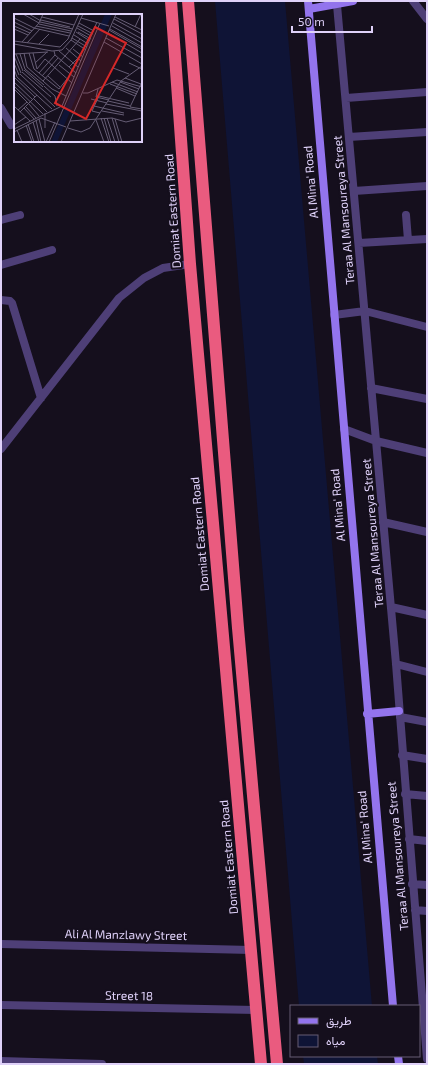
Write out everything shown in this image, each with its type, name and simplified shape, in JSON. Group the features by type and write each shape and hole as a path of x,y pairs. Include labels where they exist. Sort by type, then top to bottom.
{"highway":[{"name":"Domiat Eastern Road","path":"171,1 190,264 261,1064"},
{"path":"188,1 238,628 277,1064"},
{"path":"222,630 238,628"}],"street":[{"path":"309,5 337,5 353,1"},
{"path":"413,1 427,19"},
{"name":"Al Mina' Road","path":"309,5 367,714 393,1005"},
{"name":"Teraa Al Mansoureya Street","path":"337,5 384,522 412,884 418,943 424,977 427,1059"},
{"path":"346,98 427,92"},
{"path":"1,108 11,125"},
{"path":"349,137 427,132"},
{"path":"354,191 427,186"},
{"path":"1,220 20,215"},
{"path":"406,215 408,240"},
{"path":"358,243 427,239"},
{"path":"1,265 52,250"},
{"path":"1,449 119,298 144,278 163,268 190,264"},
{"path":"1,300 10,301 12,303 41,398"},
{"path":"334,314 365,311 427,327"},
{"path":"372,388 427,399"},
{"path":"344,429 376,441 427,453"},
{"path":"384,522 427,532"},
{"path":"391,607 427,615"},
{"path":"396,664 427,672"},
{"path":"367,714 400,714 427,722"},
{"path":"402,755 427,759"},
{"path":"405,794 427,796"},
{"path":"409,839 427,841"},
{"path":"412,884 427,885"},
{"path":"415,910 427,911"},
{"path":"418,943 427,943"},
{"name":"Ali Al Manzlawy Street","path":"1,944 251,950"},
{"name":"Street 18","path":"1,1005 256,1010"},
{"path":"1,1061 102,1064"}],"water":[{"path":"215,1 285,1 372,1005 299,1005"},
{"path":"303,1057 377,1057 378,1064 304,1064"}]}
